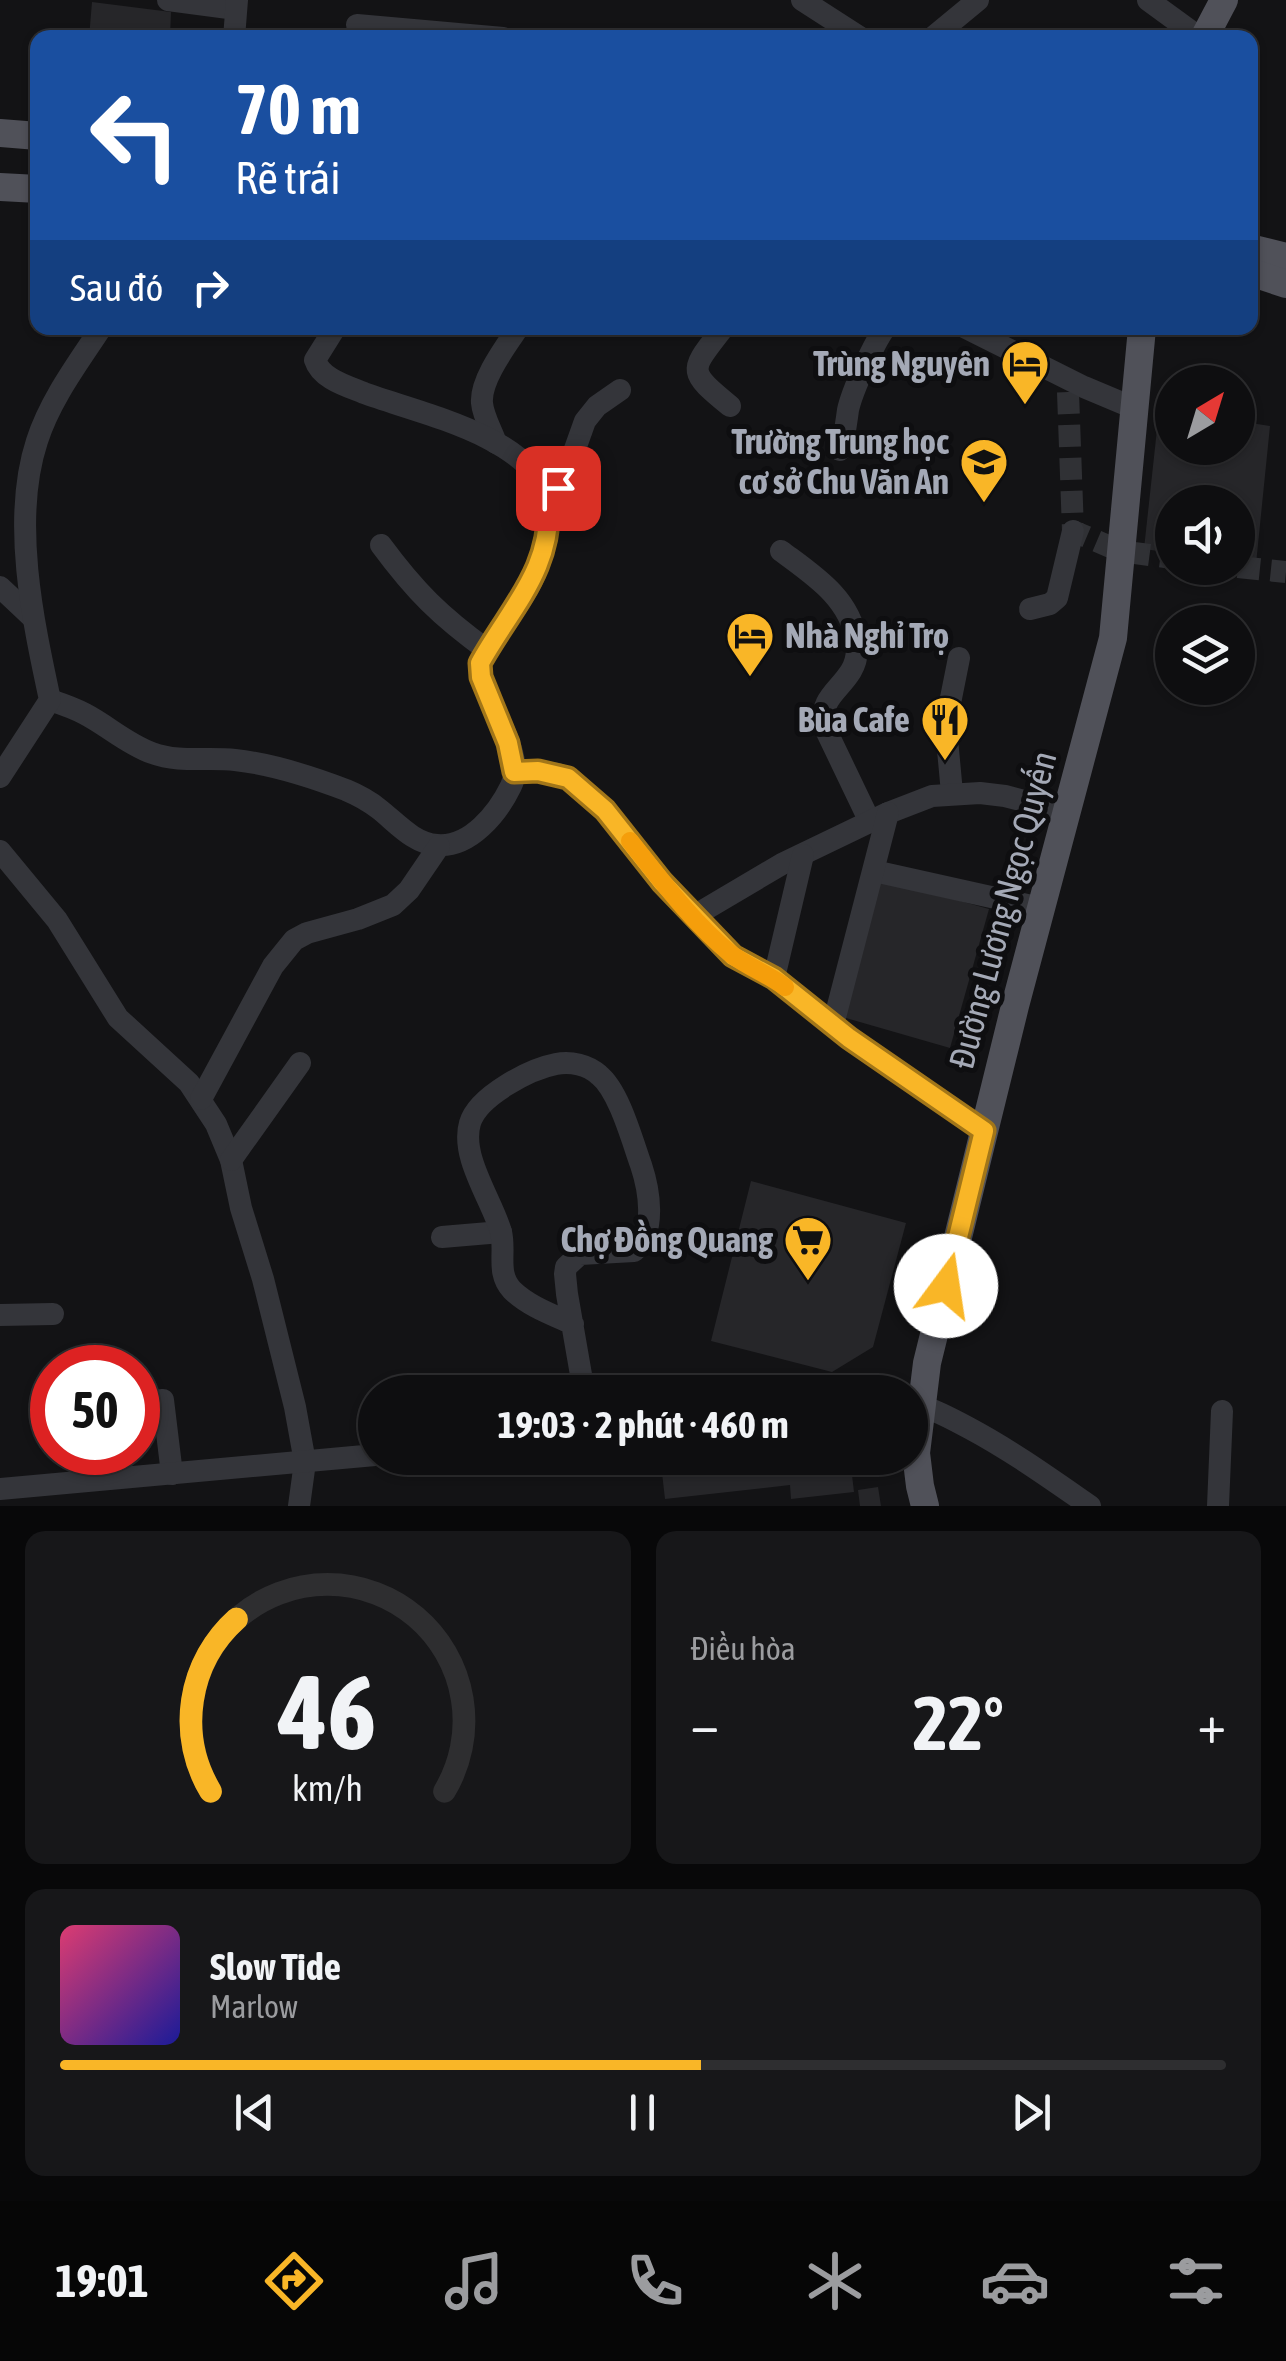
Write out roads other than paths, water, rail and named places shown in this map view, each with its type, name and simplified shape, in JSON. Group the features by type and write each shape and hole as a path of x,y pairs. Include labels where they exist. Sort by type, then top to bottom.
{"main road":[{"path":"1207,30 1224,0"},
{"path":"0,133 30,135"},
{"path":"0,187 30,189"},
{"path":"1258,250 1286,257"},
{"path":"1258,275 1286,284"},
{"name":"Đường Lương Ngọc Quyến","path":"924,1375 1112,638 1141,335"},
{"name":"Đường Lương Ngọc Quyến","path":"920,1475 925,1506"}],"street":[{"path":"168,0 236,4 234,30"},
{"path":"357,30 360,0"},
{"path":"802,0 833,30"},
{"path":"942,30 978,0"},
{"path":"1148,0 1191,30"},
{"path":"0,777 50,700 32,618 25,509 28,473 43,425 96,335"},
{"path":"50,700 85,714 151,752 172,758 234,760 269,766 342,789 364,798 403,830 439,846 468,837 488,821 513,784 514,772 508,743 481,677 480,663 540,563 548,498 526,464 496,443 320,372 315,360 331,335"},
{"path":"496,443 482,403 491,370 514,335"},
{"path":"718,335 700,358 698,376 730,406"},
{"path":"840,450 848,408 880,335"},
{"path":"980,335 1134,408"},
{"path":"548,498 565,477 585,421 620,390"},
{"path":"1030,609 1057,598 1073,531"},
{"path":"381,544 432,606 487,650"},
{"path":"781,551 830,589 853,624 857,657 852,670 826,703 824,726 879,818 874,872 833,1026"},
{"path":"0,587 32,618"},
{"path":"952,793 947,739 959,658"},
{"path":"514,772 538,771 568,778 605,810 662,882 733,956 774,978 833,1026 984,1131"},
{"path":"694,916 782,864 932,796 1005,796 1066,812"},
{"path":"201,1100 273,966 294,940 392,906 409,890 439,846"},
{"path":"0,852 58,920 118,1018 179,1072 216,1124 231,1160 281,1346 305,1462 299,1506"},
{"path":"774,978 804,855"},
{"path":"874,872 1041,908"},
{"path":"231,1160 300,1063"},
{"path":"572,1324 526,1301 503,1277 500,1232 472,1159 468,1133 475,1111 500,1090 555,1064 573,1063 602,1076 615,1096 649,1191 642,1242 634,1251 580,1254 566,1266 564,1274 581,1375"},
{"path":"442,1237 500,1232"},
{"path":"0,1315 54,1314"},
{"path":"160,1400 164,1400 172,1474"},
{"path":"928,1410 1003,1446 1090,1506"},
{"path":"1222,1411 1219,1506 1234,1506"},
{"path":"2,1495 358,1457"}],"tunnel":[{"path":"1068,392 1073,531 1120,551 1155,556"},
{"path":"1255,569 1286,572"}],"place":[{"name":"Trùng Nguyên","path":"1025,406"},
{"name":"Trường Trung học cơ sở Chu Văn An","path":"984,504"},
{"name":"Nhà Nghỉ Trọ","path":"750,678"},
{"name":"Bùa Cafe","path":"945,762"},
{"name":"Chợ Đồng Quang","path":"808,1282"}]}
